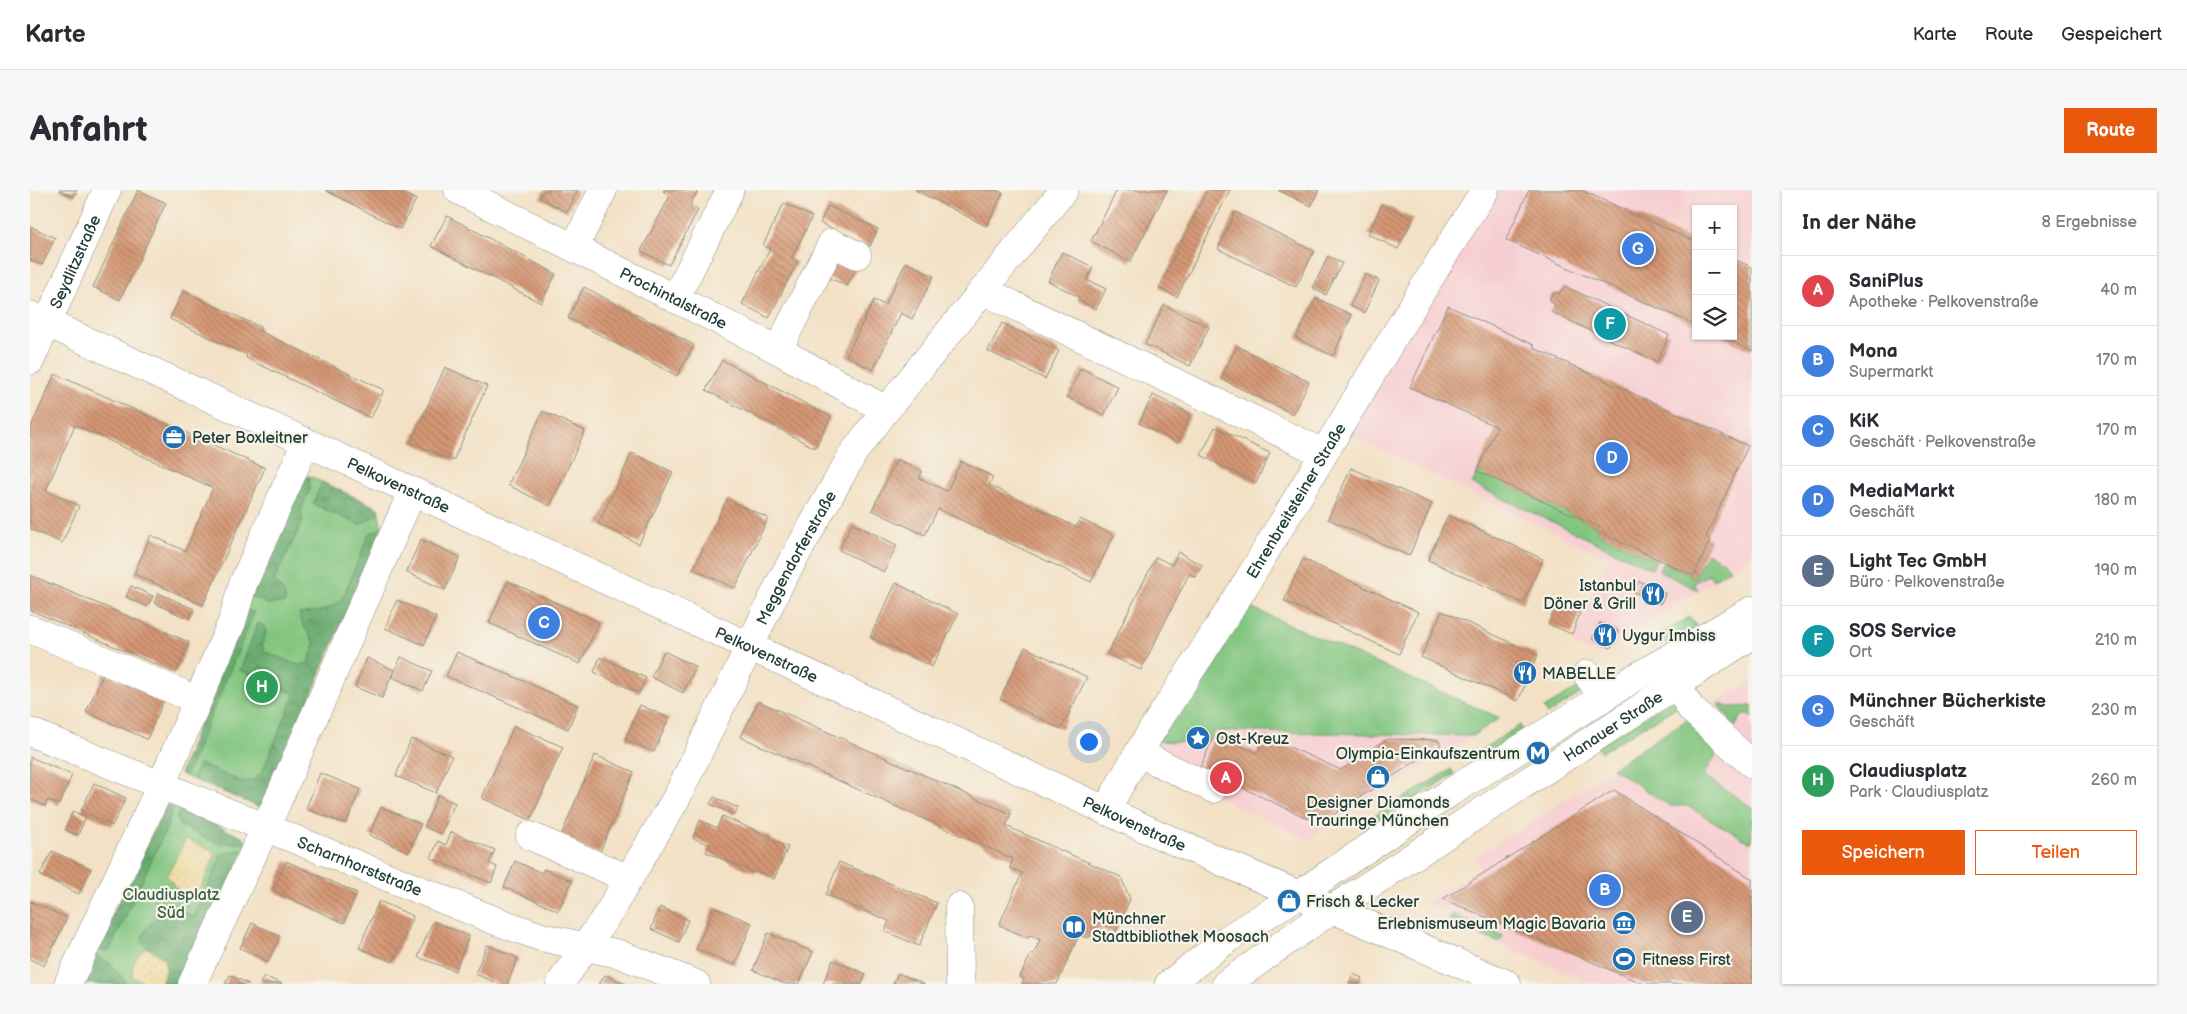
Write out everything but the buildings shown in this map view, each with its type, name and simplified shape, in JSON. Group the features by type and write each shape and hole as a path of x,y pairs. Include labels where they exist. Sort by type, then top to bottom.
{"street":[{"name":"Seydlitzstraße","path":"30,361 38,319 107,190"},
{"path":"574,248 603,190"},
{"name":"Ehrenbreitsteiner Straße","path":"1106,811 1139,753 1249,578 1323,453 1485,190"},
{"name":"Meggendorferstraße","path":"560,984 629,879 677,797 781,581 854,452 984,291 1060,191"},
{"name":"Prochintalstraße","path":"466,192 778,350 886,410"},
{"path":"675,299 729,192"},
{"path":"778,350 832,243 857,255"},
{"path":"984,291 1323,453"},
{"name":"Pelkovenstraße","path":"38,319 1106,811 1298,896 1507,984"},
{"path":"68,984 161,785 232,622 243,584 306,442"},
{"path":"192,984 266,828 412,492"},
{"name":"Hanauer Straße","path":"1169,984 1229,938 1298,896 1451,792 1603,698 1752,610"},
{"path":"30,629 198,700"},
{"name":"Hanauer Straße","path":"1226,984 1331,910 1752,635"},
{"path":"1664,662 1676,686 1691,709 1752,764"},
{"path":"1587,674 1603,698"},
{"name":"Scharnhorststraße","path":"30,732 496,921 541,937 619,954 696,984"},
{"path":"1139,753 1213,789"},
{"path":"530,836 629,879"},
{"path":"959,907 960,984"}],"shaded area":[{"path":"1488,190 1752,190 1752,556 1599,655 1572,644 1608,558 1343,432"},
{"path":"1752,680 1752,984 1593,984 1446,921 1448,913 1424,903 1481,868 1475,858"},
{"path":"1215,731 1472,736 1308,839 1142,762 1153,741"}],"green space":[{"path":"1478,471 1598,527 1596,532 1656,560 1652,569 1472,484"},
{"path":"309,476 378,508 382,528 259,807 180,774 297,481"},
{"path":"309,476 310,489 301,510 303,520 274,581 284,593 286,603 268,604 249,596 297,481"},
{"path":"322,482 378,508 379,514 359,525 313,504"},
{"path":"382,528 266,802 259,807 193,779 199,764 243,782 253,780 262,772 295,694 240,670 258,623 264,626 266,633 262,645 265,652 298,665 308,663 315,644 303,625 299,614 328,608 343,597 369,534"},
{"path":"1707,553 1725,562 1730,569 1713,580 1709,574 1694,583 1698,590 1659,571 1663,562 1694,577"},
{"path":"1241,603 1500,718 1472,736 1215,731 1205,743 1153,741"},
{"path":"243,608 254,613 188,770 184,775 180,774"},
{"path":"1690,617 1697,627 1667,644 1661,633"},
{"path":"1579,687 1583,692 1548,714 1544,708"},
{"path":"1677,697 1682,704 1601,752 1597,747"},
{"path":"1719,704 1729,707 1752,706 1752,718 1744,713 1735,727"},
{"path":"1688,719 1720,749 1703,775 1752,807 1751,843 1687,806 1670,806 1612,768"},
{"path":"1520,725 1523,731 1481,757 1478,752"},
{"path":"1451,769 1454,774 1364,829 1361,824"},
{"name":"Claudiusplatz Süd","path":"167,804 244,838 246,846 181,984 80,984"},
{"path":"167,804 172,807 167,827 110,950 104,951 96,948"},
{"path":"180,810 244,838 245,843 217,843 180,826 177,817"},
{"path":"239,850 243,852 181,984 160,984 166,966 165,961 147,947 142,941 143,935 149,925 158,917 175,908 194,917 220,860 220,854"},
{"path":"1452,914 1504,936 1497,942 1449,921"},
{"path":"92,954 108,962 128,984 91,984 81,979"}],"sand":[{"path":"186,839 216,853 201,888 192,898 180,894 167,876"},
{"path":"147,948 163,958 165,962 165,971 160,984 148,984 132,977 135,960"}],"place":[{"name":"Münchner Bücherkiste","path":"1638,249"},
{"name":"SOS Service","path":"1610,324"},
{"name":"Peter Boxleitner","path":"174,437"},
{"name":"MediaMarkt","path":"1612,458"},
{"name":"Istanbul Döner & Grill","path":"1653,594"},
{"name":"KiK","path":"544,623"},
{"name":"Uygur Imbiss","path":"1605,635"},
{"name":"MABELLE","path":"1525,673"},
{"name":"Claudiusplatz","path":"262,687"},
{"name":"Ost-Kreuz","path":"1198,738"},
{"name":"Olympia-Einkaufszentrum","path":"1538,753"},
{"name":"Designer Diamonds Trauringe München","path":"1378,777"},
{"name":"SaniPlus","path":"1226,778"},
{"name":"Mona","path":"1605,890"},
{"name":"Frisch & Lecker","path":"1289,901"},
{"name":"Light Tec GmbH","path":"1687,917"},
{"name":"Erlebnismuseum Magic Bavaria","path":"1624,923"},
{"name":"Münchner Stadtbibliothek Moosach","path":"1074,927"},
{"name":"Fitness First","path":"1624,959"}]}
